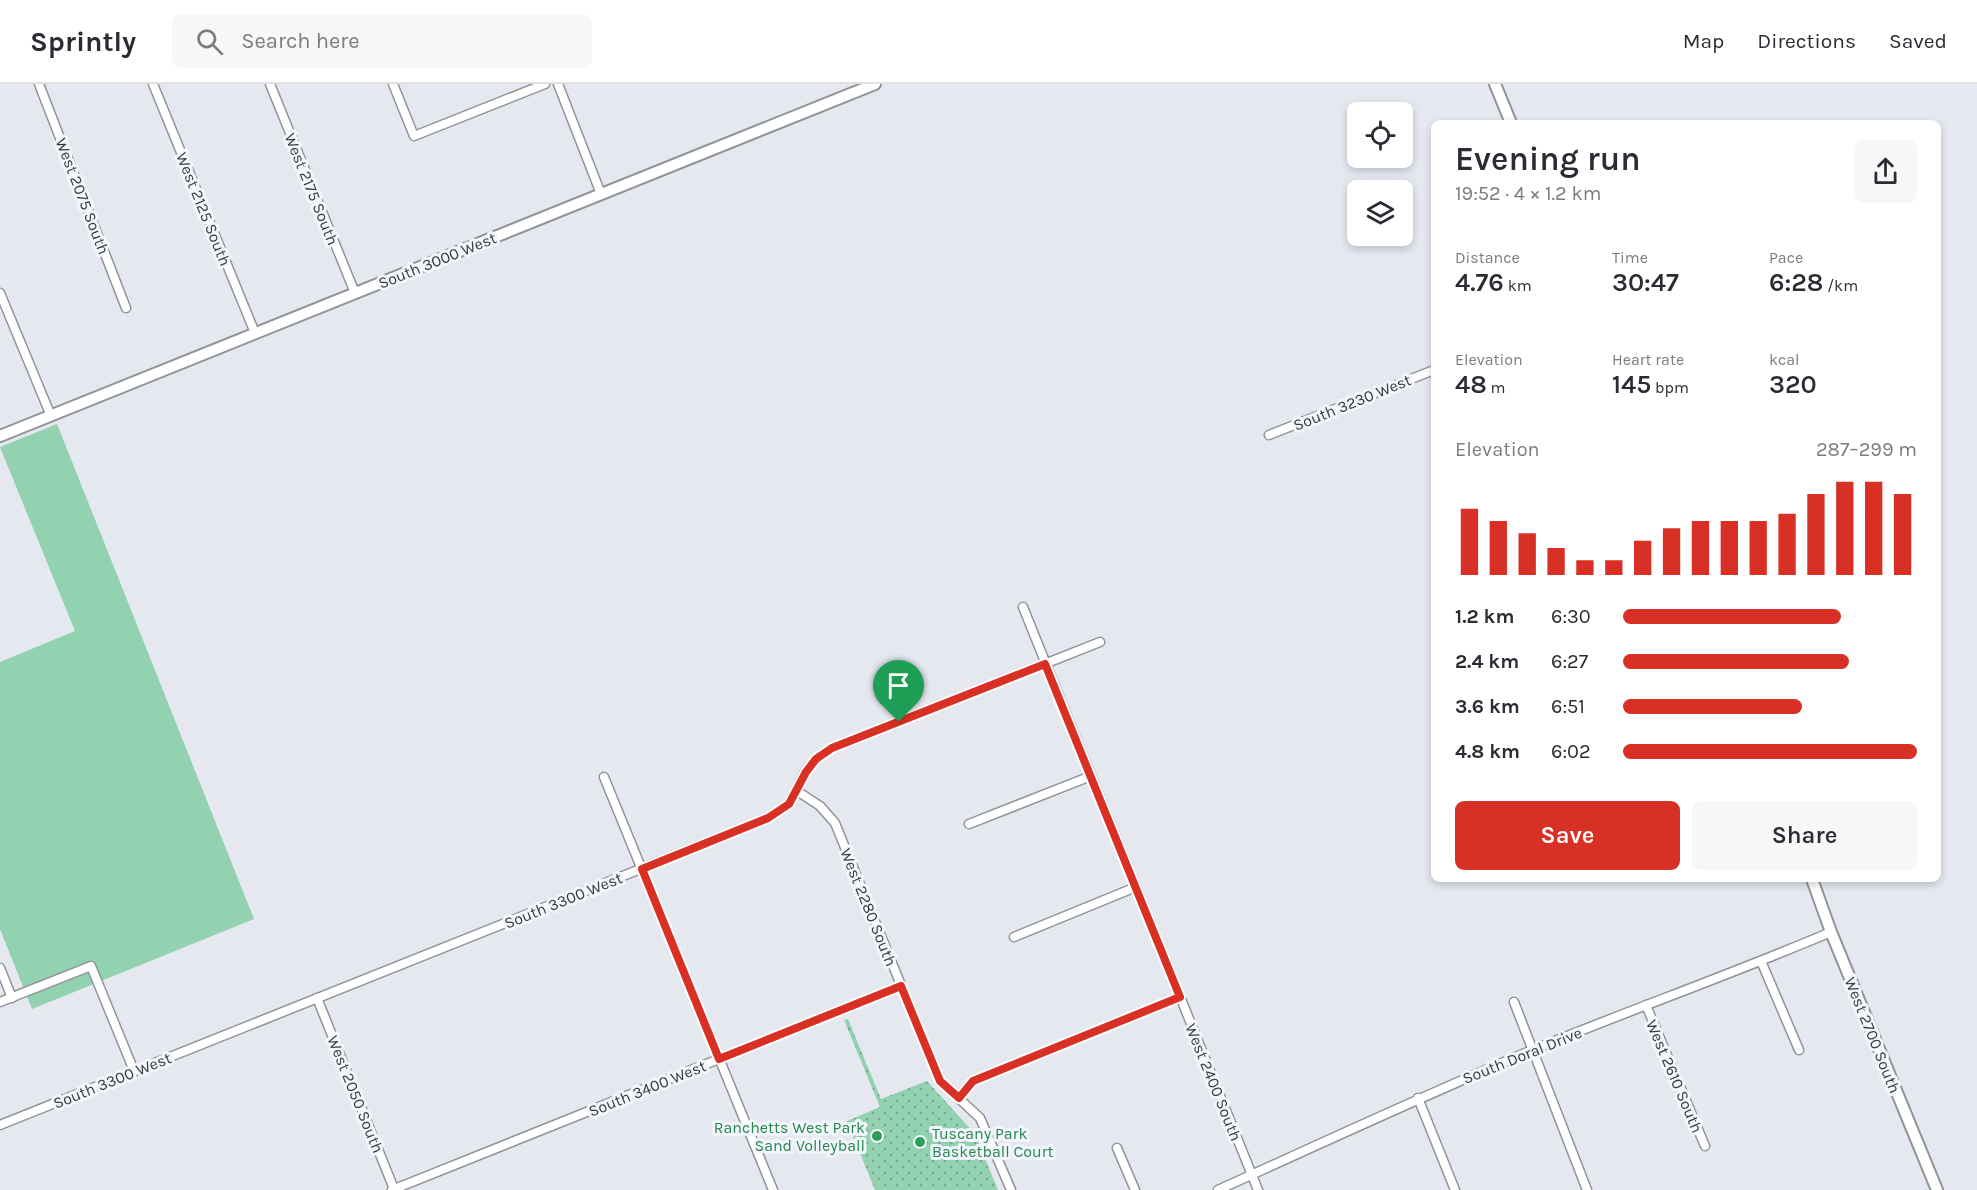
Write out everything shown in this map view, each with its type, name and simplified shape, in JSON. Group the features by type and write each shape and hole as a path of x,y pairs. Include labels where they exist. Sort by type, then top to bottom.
{"street":[{"name":"West 2075 South","path":"39,84 126,308"},
{"name":"West 2125 South","path":"153,84 255,333"},
{"name":"West 2175 South","path":"270,84 355,293"},
{"path":"393,84 414,136 545,84"},
{"path":"558,84 601,194"},
{"name":"South 3000 West","path":"0,436 875,84"},
{"path":"1495,84 1510,120"},
{"path":"0,293 51,416"},
{"name":"South 3230 West","path":"1269,435 1431,371"},
{"name":"West 2400 South","path":"1023,608 1258,1190"},
{"name":"South 3300 West","path":"0,1125 768,818 789,804 806,772 816,759 832,748 1100,642"},
{"path":"969,824 1090,776"},
{"path":"604,777 772,1190"},
{"name":"West 2280 South","path":"797,791 820,806 835,823 940,1081 980,1118 1011,1190"},
{"name":"West 2700 South","path":"1813,882 1831,932 1937,1190"},
{"path":"1014,937 1136,887"},
{"name":"South Doral Drive","path":"1218,1190 1418,1098 1831,932"},
{"path":"1761,961 1799,1050"},
{"path":"0,1002 91,966 134,1071"},
{"path":"0,968 12,998"},
{"name":"South 3400 West","path":"393,1190 901,986"},
{"path":"959,1098 973,1081 1180,997"},
{"name":"West 2050 South","path":"317,998 393,1190"},
{"path":"1514,1002 1587,1190"},
{"name":"West 2610 South","path":"1646,1005 1705,1146"},
{"path":"1418,1098 1455,1190"},
{"path":"1117,1148 1135,1190"}],"green space":[{"path":"57,424 254,919 32,1009 0,929 0,662 75,631 0,447"},
{"path":"848,1019 881,1099 927,1081 975,1134 998,1190 875,1190 847,1121 880,1107 844,1020"}],"place":[{"name":"Ranchetts West Park Sand Volleyball","path":"877,1136"},
{"name":"Tuscany Park Basketball Court","path":"920,1142"}],"route":[{"path":"1045,664 1180,997 973,1081 959,1098 940,1081 901,986 719,1059 642,869 768,818 789,804 806,772 816,759 832,748 899,722 1045,664"}]}
